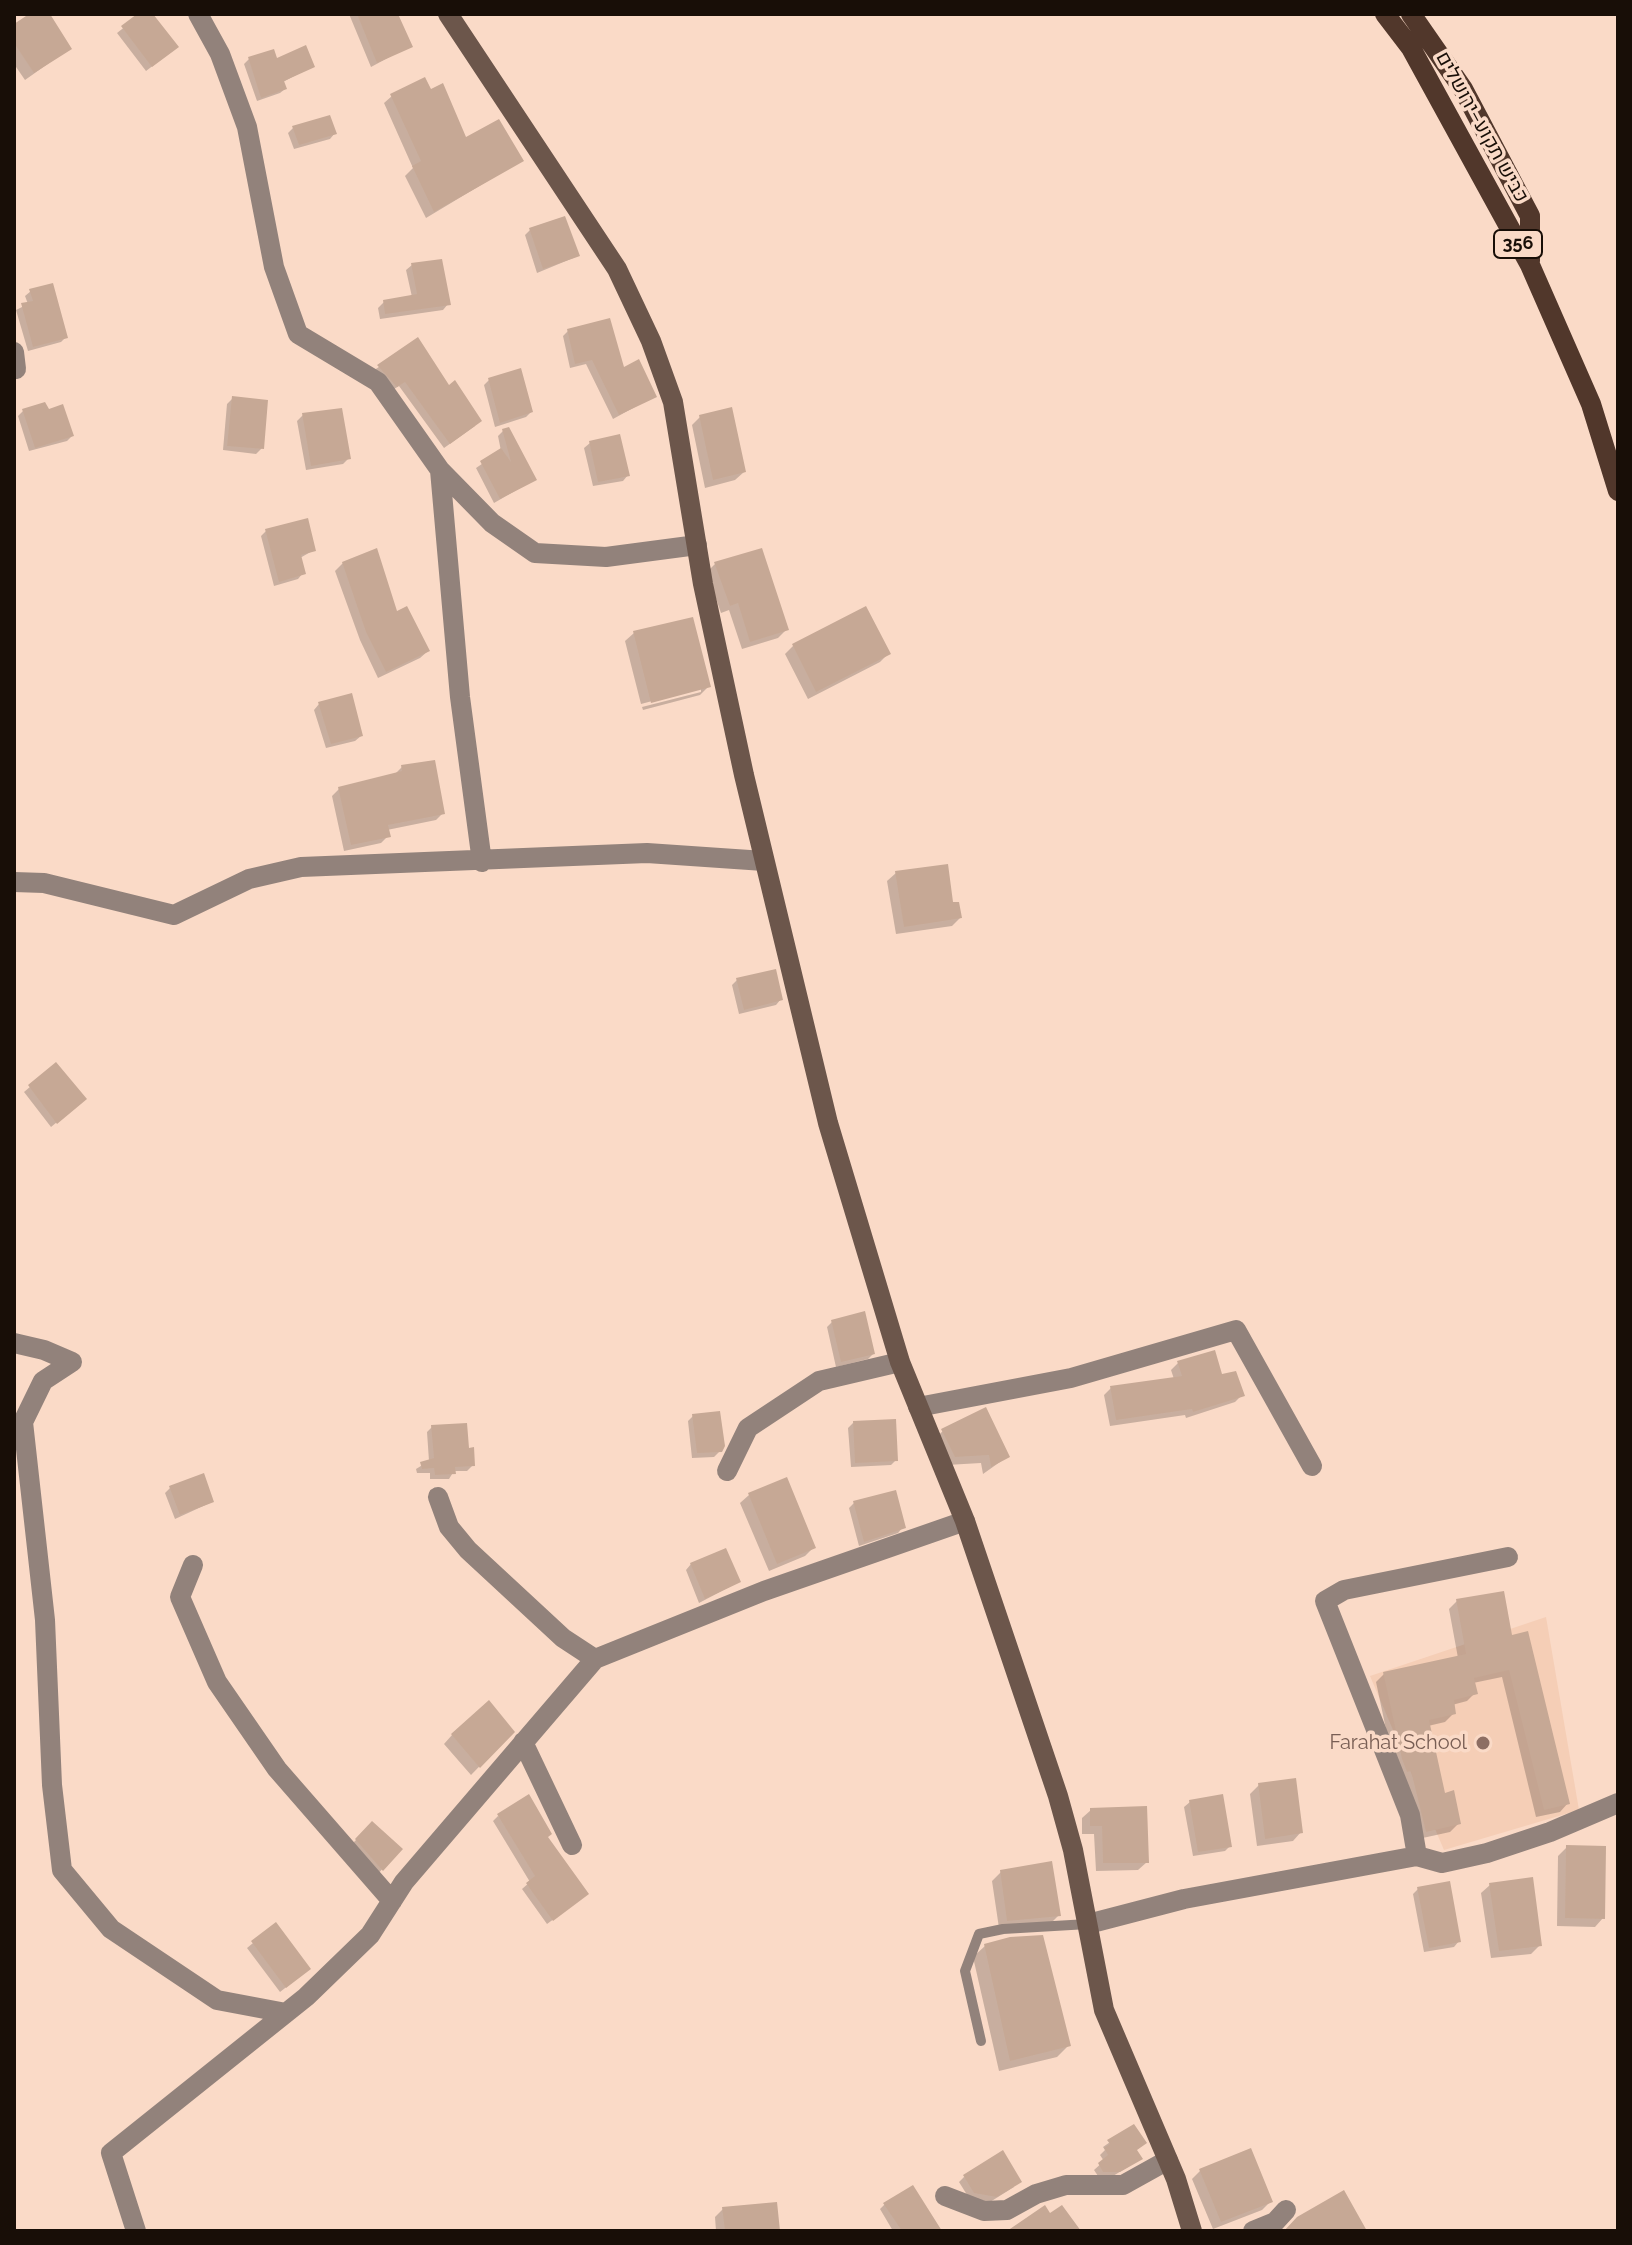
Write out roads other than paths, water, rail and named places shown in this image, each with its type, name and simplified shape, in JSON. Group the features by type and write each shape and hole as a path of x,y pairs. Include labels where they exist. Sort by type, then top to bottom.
{"main road":[{"name":"כביש תקוע–ירושלים","path":"1385,14 1411,48 1530,265 1591,404 1618,491"},
{"path":"1411,14 1463,89 1530,216 1530,265"}],"street":[{"path":"198,14 220,54 247,127 274,267 298,334 378,382 440,470 492,523 535,553 606,557 697,545"},
{"path":"448,14 617,269 638,312 673,402 697,545 764,861 828,1123 900,1362 965,1521 1058,1796 1073,1850 1104,2010 1168,2160 1192,2231"},
{"path":"440,470 460,697 482,862"},
{"path":"14,882 44,883 174,915 249,879 301,867 647,853 764,861"},
{"path":"918,1407 1071,1378 1236,1330 1312,1466"},
{"path":"14,1343 44,1350 72,1362 43,1381 23,1422 45,1620 52,1785 62,1870 111,1929 217,2000 286,2013"},
{"path":"727,1471 748,1428 819,1381 900,1362"},
{"path":"438,1497 449,1527 468,1550 563,1638 595,1659"},
{"path":"136,2231 111,2153 286,2013 370,1935 392,1901 595,1659 764,1591 965,1521"},
{"path":"1417,1856 1410,1815 1325,1601 1344,1590 1508,1557"},
{"path":"193,1565 180,1597 217,1682 277,1769 392,1901"},
{"path":"523,1742 572,1845"},
{"path":"1088,1924 1184,1899 1417,1856 1442,1863 1487,1853 1550,1832 1618,1803"},
{"path":"945,2196 984,2211 1007,2210 1036,2194 1066,2185 1123,2185 1168,2160"},
{"path":"1253,2231 1275,2222 1286,2210"}],"lane":[{"path":"981,2041 965,1971 979,1934 1003,1929 1088,1924"}],"place":[{"name":"Farahat School","path":"1483,1743"}]}
